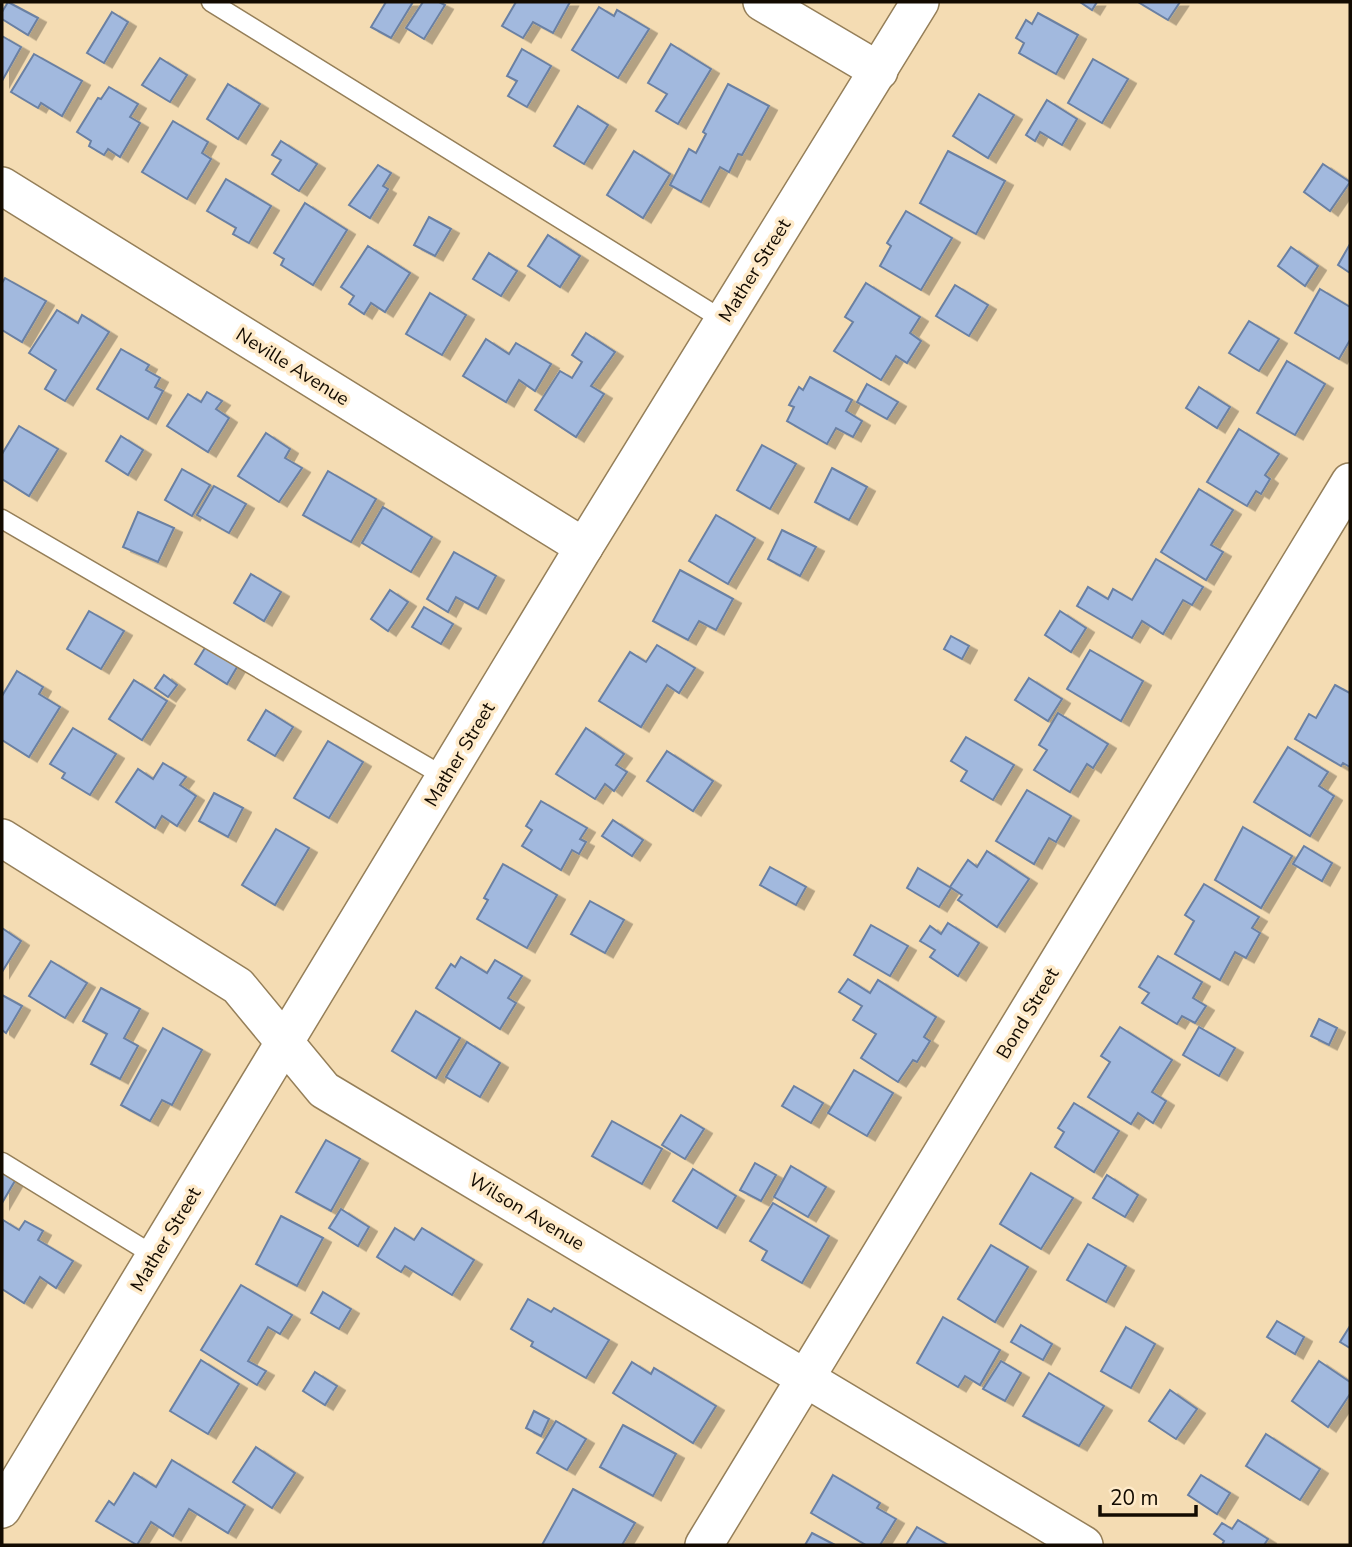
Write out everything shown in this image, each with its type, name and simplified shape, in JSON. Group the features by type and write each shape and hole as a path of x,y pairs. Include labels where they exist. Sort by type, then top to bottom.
{"street":[{"path":"762,2 878,71"},
{"name":"Mather Street","path":"4,1498 155,1256 584,547 920,2"},
{"name":"Neville Avenue","path":"2,186 584,547"},
{"name":"Bond Street","path":"704,1545 1350,482"},
{"name":"Wilson Avenue","path":"2,838 238,986 324,1090 1084,1545"}],"lane":[{"path":"211,2 723,320"},
{"path":"2,519 445,777"},
{"path":"2,1162 155,1256"}],"building":[{"path":"8,2 38,18 28,35 2,19 2,12"},
{"path":"386,2 413,2 391,38 371,27"},
{"path":"423,2 439,2 445,5 424,39 406,28"},
{"path":"516,2 570,2 553,33 533,22 523,38 502,26"},
{"path":"1080,2 1097,2 1092,10"},
{"path":"1138,2 1180,2 1168,20"},
{"path":"599,7 614,16 617,10 649,29 618,78 572,50"},
{"path":"112,12 128,22 104,63 87,53"},
{"path":"1038,13 1078,35 1056,74 1019,53 1024,43 1016,38 1026,20 1032,24"},
{"path":"2,36 21,47 2,81"},
{"path":"671,44 711,69 678,124 656,111 667,94 648,83"},
{"path":"522,49 551,66 527,107 508,96 517,81 507,76"},
{"path":"34,54 82,81 62,116 41,103 38,108 11,92"},
{"path":"160,58 187,75 170,102 142,85"},
{"path":"1093,59 1128,79 1102,123 1068,103"},
{"path":"228,84 260,104 238,139 207,119"},
{"path":"728,84 769,106 742,155 738,154 729,172 720,167 701,202 670,185 689,149 696,153 706,134 703,132"},
{"path":"109,87 138,104 130,117 140,123 120,157 108,149 104,155 89,146 91,141 77,132 98,98 101,99"},
{"path":"979,94 1014,115 988,158 953,136"},
{"path":"1047,100 1077,119 1062,145 1040,132 1035,141 1026,135"},
{"path":"578,106 608,125 584,164 554,146"},
{"path":"173,121 208,142 202,153 211,159 187,199 142,172"},
{"path":"281,141 317,164 299,191 272,174 281,160 272,155"},
{"path":"634,151 670,174 643,218 607,195"},
{"path":"948,151 1005,181 976,234 920,203"},
{"path":"1323,164 1350,182 1330,211 1304,192"},
{"path":"378,165 391,173 383,186 388,189 370,218 349,205"},
{"path":"226,179 271,206 249,243 233,234 236,228 207,211"},
{"path":"305,203 347,230 313,285 281,265 284,259 274,253"},
{"path":"906,211 952,238 921,290 880,266 891,246 887,243"},
{"path":"429,217 451,229 435,256 414,245"},
{"path":"548,235 580,256 560,287 528,266"},
{"path":"1350,244 1350,273 1338,265"},
{"path":"368,246 410,273 385,312 371,303 364,314 349,304 354,296 341,287"},
{"path":"1291,247 1318,266 1305,286 1278,266"},
{"path":"489,253 517,271 501,296 473,279"},
{"path":"5,278 46,301 22,342 2,330 2,283"},
{"path":"866,283 920,317 910,333 921,341 907,363 896,356 881,380 834,351 853,322 845,317"},
{"path":"955,285 988,305 969,336 936,316"},
{"path":"1320,289 1350,307 1350,340 1339,359 1295,333"},
{"path":"430,293 466,315 442,355 406,334"},
{"path":"57,310 78,323 82,315 109,332 65,401 45,389 56,370 29,353"},
{"path":"1249,321 1279,339 1259,371 1229,353"},
{"path":"586,333 615,352 591,386 604,394 576,437 535,410 560,371 572,378 582,362 572,355"},
{"path":"486,339 509,354 516,343 551,364 535,391 519,380 506,402 463,376"},
{"path":"121,349 149,365 146,370 160,378 155,387 163,391 148,419 97,389"},
{"path":"1287,361 1325,384 1295,435 1257,413"},
{"path":"810,377 852,400 846,411 862,421 853,437 836,428 827,444 787,421 794,407 789,405 799,387 803,390"},
{"path":"867,384 898,402 887,419 857,402"},
{"path":"1199,387 1230,407 1217,428 1186,408"},
{"path":"207,392 222,401 216,409 229,418 208,452 167,426 188,394 201,402"},
{"path":"19,426 58,449 29,496 2,479 2,454"},
{"path":"1239,429 1279,454 1265,475 1270,479 1261,494 1256,491 1247,506 1207,482"},
{"path":"266,433 290,449 285,458 302,468 279,502 238,476"},
{"path":"121,436 143,450 128,475 106,461"},
{"path":"762,445 796,464 770,509 737,490"},
{"path":"832,468 867,487 849,520 815,502"},
{"path":"182,469 210,485 192,516 165,500"},
{"path":"328,471 376,499 351,542 303,515"},
{"path":"214,486 246,504 229,533 197,515"},
{"path":"1199,489 1233,510 1211,545 1223,552 1206,580 1161,552"},
{"path":"383,507 432,537 411,572 362,543"},
{"path":"138,512 174,528 158,562 123,547"},
{"path":"716,515 755,538 728,584 689,561"},
{"path":"782,530 816,547 800,576 768,559"},
{"path":"454,552 496,576 478,609 456,597 448,612 427,599"},
{"path":"1156,559 1203,587 1192,605 1183,600 1163,634 1142,621 1132,638 1077,606 1088,587 1108,599 1113,589 1132,600"},
{"path":"680,570 733,599 716,630 699,621 688,640 653,621"},
{"path":"251,574 281,592 264,621 234,603"},
{"path":"390,590 408,602 388,631 371,619"},
{"path":"424,607 453,624 441,644 412,627"},
{"path":"89,611 124,631 101,669 67,649"},
{"path":"1060,611 1086,628 1071,652 1045,635"},
{"path":"951,636 969,646 962,659 944,649"},
{"path":"208,643 240,662 227,684 195,664"},
{"path":"657,645 695,668 679,693 667,685 641,727 599,701 630,652 646,662"},
{"path":"1090,650 1143,681 1121,721 1067,689"},
{"path":"17,671 43,687 39,694 60,707 29,757 2,740 2,696"},
{"path":"164,675 177,685 168,697 155,688"},
{"path":"1029,678 1062,699 1048,721 1015,700"},
{"path":"134,680 167,701 142,740 109,719"},
{"path":"1335,685 1350,693 1350,767 1343,763 1341,766 1295,739 1309,714 1316,718"},
{"path":"266,710 293,727 275,756 248,740"},
{"path":"1058,713 1108,744 1093,768 1087,764 1070,792 1034,770 1047,750 1039,745"},
{"path":"73,728 116,754 90,795 62,778 65,773 50,764"},
{"path":"586,728 624,754 616,765 627,772 614,791 605,784 595,799 556,774"},
{"path":"966,737 1014,765 993,800 961,781 967,771 951,761"},
{"path":"328,741 363,762 329,818 294,798"},
{"path":"1288,747 1328,772 1319,786 1334,796 1310,836 1254,802"},
{"path":"667,751 713,781 693,811 647,781"},
{"path":"163,763 186,777 180,785 196,796 177,826 162,816 155,828 116,802 138,769 153,779"},
{"path":"1027,790 1071,816 1056,842 1049,838 1034,864 996,841"},
{"path":"214,793 243,808 228,837 199,821"},
{"path":"541,801 587,828 580,839 586,842 579,854 572,850 561,870 522,846 532,830 526,826"},
{"path":"613,820 643,840 632,856 602,836"},
{"path":"1243,827 1292,856 1261,908 1215,880"},
{"path":"276,829 309,848 275,905 242,885"},
{"path":"1304,846 1332,863 1322,881 1293,864"},
{"path":"987,851 1029,879 997,927 958,900 962,895 950,887 968,860 977,867"},
{"path":"503,864 557,895 527,948 477,919 488,900 484,898"},
{"path":"770,867 806,887 796,905 760,885"},
{"path":"918,868 951,888 939,907 907,888"},
{"path":"1204,884 1259,917 1252,928 1260,933 1246,958 1235,952 1220,980 1175,954 1194,921 1185,915"},
{"path":"590,901 624,920 605,953 571,934"},
{"path":"948,923 979,943 958,976 930,957 935,950 920,941 930,926 941,934"},
{"path":"871,925 908,946 890,976 854,955"},
{"path":"2,928 21,941 2,972"},
{"path":"1158,956 1202,982 1193,998 1206,1006 1195,1023 1182,1016 1177,1024 1142,1003 1149,993 1139,987"},
{"path":"461,957 487,973 495,960 522,976 508,998 516,1003 500,1029 436,988 451,964 455,967"},
{"path":"51,961 87,983 65,1018 29,996"},
{"path":"848,979 870,993 878,980 936,1017 924,1037 930,1041 917,1062 913,1060 898,1082 861,1058 876,1034 853,1020 862,1006 839,992"},
{"path":"101,988 140,1009 124,1038 138,1046 120,1079 91,1064 107,1034 83,1021"},
{"path":"2,995 22,1006 6,1033 2,1030"},
{"path":"416,1011 460,1038 436,1078 392,1051"},
{"path":"1319,1019 1337,1028 1329,1045 1311,1036"},
{"path":"1120,1027 1172,1060 1152,1092 1166,1101 1153,1123 1138,1113 1131,1124 1088,1097 1110,1062 1101,1056"},
{"path":"1199,1027 1235,1048 1219,1076 1183,1055"},
{"path":"163,1028 202,1050 172,1105 162,1100 150,1121 121,1105"},
{"path":"467,1042 500,1063 480,1097 446,1077"},
{"path":"854,1070 893,1093 867,1136 828,1113"},
{"path":"794,1086 823,1103 811,1123 782,1106"},
{"path":"1074,1103 1119,1131 1094,1172 1055,1147 1064,1132 1058,1128"},
{"path":"681,1115 704,1129 685,1159 662,1145"},
{"path":"612,1121 662,1149 642,1184 592,1156"},
{"path":"326,1140 360,1159 331,1211 296,1192"},
{"path":"755,1163 776,1175 761,1201 740,1190"},
{"path":"791,1166 826,1187 808,1217 774,1197"},
{"path":"693,1169 736,1196 717,1228 673,1201"},
{"path":"2,1171 16,1179 2,1203"},
{"path":"1031,1173 1073,1198 1041,1249 1000,1224"},
{"path":"1107,1175 1138,1195 1125,1217 1093,1198"},
{"path":"773,1203 829,1236 802,1283 762,1260 767,1251 750,1241"},
{"path":"341,1209 369,1227 358,1246 329,1228"},
{"path":"281,1216 323,1238 297,1286 256,1264"},
{"path":"3,1220 19,1230 25,1221 43,1231 38,1240 73,1261 56,1288 40,1277 24,1303 2,1289"},
{"path":"395,1228 414,1240 422,1228 474,1260 452,1295 405,1266 401,1272 377,1257"},
{"path":"1088,1244 1126,1266 1106,1302 1067,1280"},
{"path":"991,1245 1028,1267 995,1322 958,1299"},
{"path":"241,1285 292,1315 280,1334 268,1327 248,1361 266,1371 257,1385 201,1350"},
{"path":"323,1292 351,1309 339,1329 311,1313"},
{"path":"528,1299 551,1312 554,1308 609,1340 586,1378 531,1346 533,1342 511,1329"},
{"path":"943,1317 1000,1350 980,1385 965,1376 958,1387 917,1363"},
{"path":"1277,1321 1304,1337 1295,1354 1267,1337"},
{"path":"1021,1325 1052,1344 1043,1360 1011,1342"},
{"path":"1350,1326 1350,1348 1340,1342"},
{"path":"1126,1327 1155,1344 1131,1388 1101,1371"},
{"path":"201,1360 239,1384 208,1434 170,1411"},
{"path":"1001,1361 1021,1373 1005,1401 983,1389"},
{"path":"1319,1361 1350,1382 1350,1394 1328,1427 1292,1401"},
{"path":"632,1362 651,1374 654,1368 716,1406 693,1443 613,1393"},
{"path":"315,1372 337,1386 325,1405 303,1391"},
{"path":"1049,1373 1104,1406 1079,1446 1023,1416"},
{"path":"1170,1390 1197,1409 1176,1439 1149,1421"},
{"path":"534,1411 549,1419 541,1436 526,1428"},
{"path":"556,1421 586,1439 567,1470 537,1453"},
{"path":"623,1425 676,1454 653,1496 600,1467"},
{"path":"1266,1434 1320,1469 1300,1500 1246,1466"},
{"path":"256,1447 295,1473 272,1508 233,1482"},
{"path":"172,1460 245,1505 228,1533 189,1509 173,1536 151,1522 137,1545 96,1521 109,1501 114,1505 134,1473 156,1487"},
{"path":"833,1475 880,1503 877,1508 896,1519 880,1545 866,1545 811,1513"},
{"path":"1201,1475 1230,1493 1217,1514 1188,1495"},
{"path":"573,1489 635,1523 622,1545 542,1545"},
{"path":"1238,1520 1268,1539 1264,1545 1222,1545 1224,1541 1214,1534 1222,1523 1232,1529"},
{"path":"917,1527 948,1545 906,1545"},
{"path":"812,1533 835,1545 805,1545"}]}
